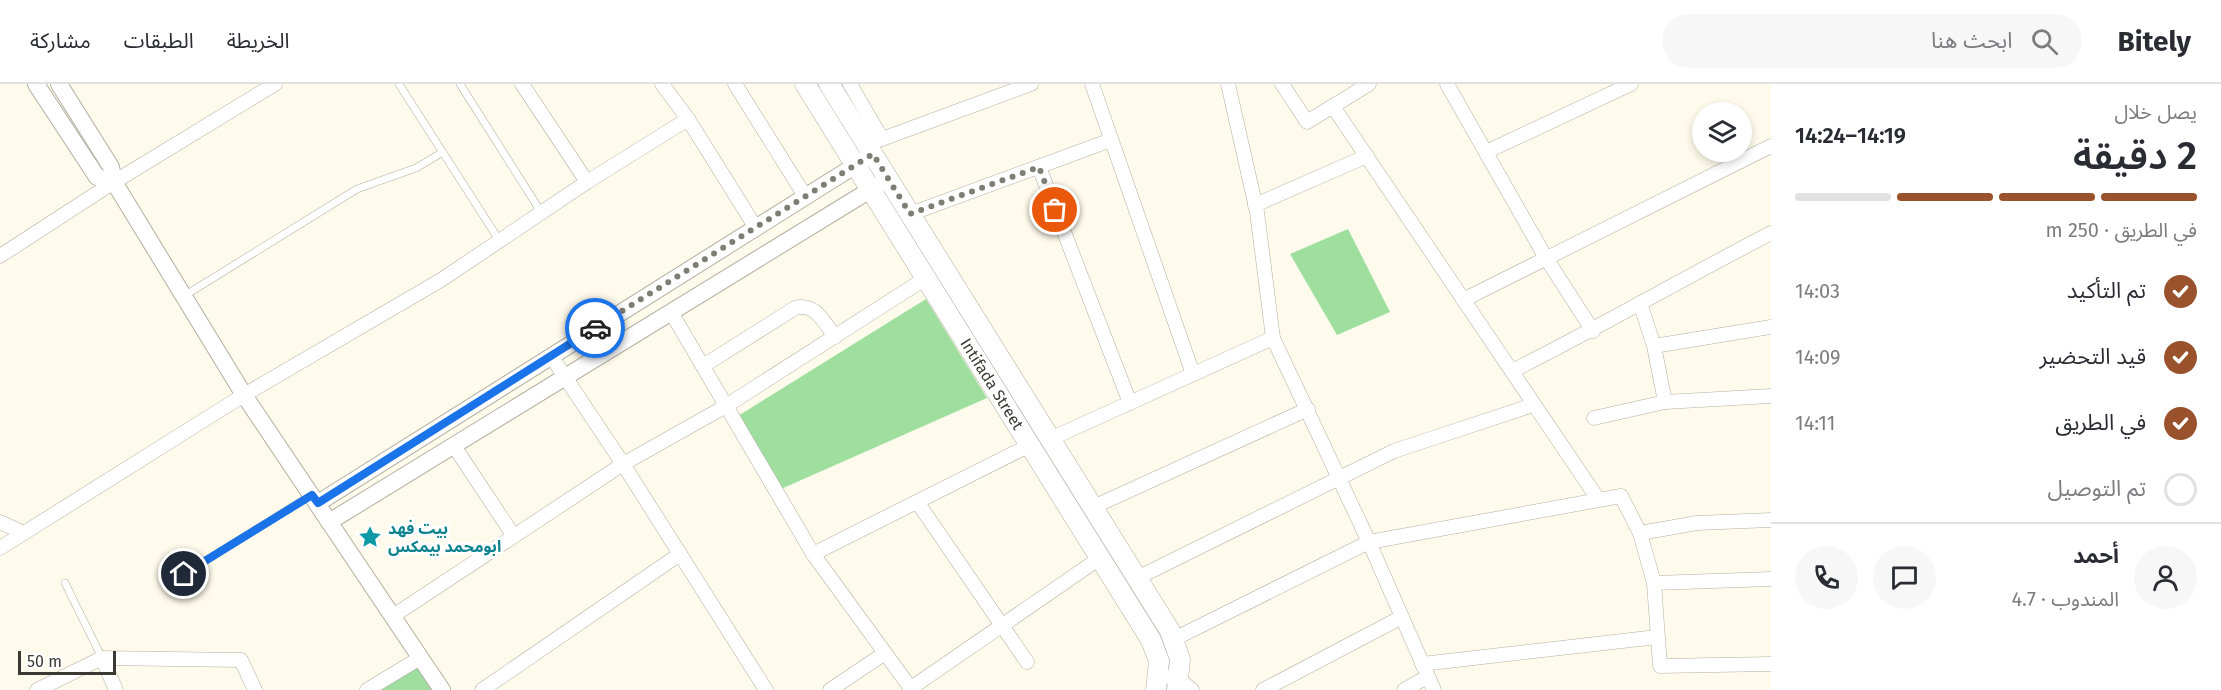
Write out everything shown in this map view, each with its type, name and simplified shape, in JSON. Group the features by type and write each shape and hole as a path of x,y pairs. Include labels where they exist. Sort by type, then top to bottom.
{"main road":[{"name":"Intifada Street","path":"805,84 1149,635 1159,661 1158,683"},
{"name":"Intifada Street","path":"829,84 873,145 888,179 1170,632 1180,659 1183,686"}],"street":[{"path":"36,84 97,177 114,182"},
{"path":"59,84 111,167 114,182 244,395 442,690"},
{"path":"0,256 114,182 275,84"},
{"path":"522,84 587,182"},
{"path":"662,84 687,119 756,228"},
{"path":"735,84 805,196"},
{"path":"850,84 873,145"},
{"path":"315,499 756,228 855,165 873,145 1014,87 1031,84"},
{"path":"1092,84 1193,374"},
{"path":"1228,84 1255,205 1273,338 1369,542 1434,690"},
{"path":"1282,84 1308,122 1334,108 1369,84"},
{"path":"1447,84 1546,258 1593,331"},
{"path":"1486,152 1631,84"},
{"path":"1334,108 1598,499"},
{"path":"0,548 244,395 441,280 541,212 687,119"},
{"path":"910,214 1111,140"},
{"path":"1463,300 1771,146"},
{"path":"1255,205 1367,156"},
{"path":"1039,167 1130,403"},
{"path":"329,522 888,179"},
{"path":"1512,371 1593,331 1640,303 1771,233"},
{"path":"393,616 623,464 726,406 926,278"},
{"path":"1640,303 1654,346 1665,402"},
{"path":"703,366 795,308 805,305 813,308 835,336"},
{"path":"671,312 813,554 911,689 1100,558"},
{"path":"1654,346 1771,327"},
{"path":"1050,439 1273,338"},
{"path":"551,356 623,464 766,690"},
{"path":"1594,418 1665,402 1771,396"},
{"path":"1137,578 1394,451 1533,405"},
{"path":"1093,507 1308,409"},
{"path":"813,554 1030,445"},
{"path":"454,446 513,535"},
{"path":"1149,635 1170,632 1369,542 1621,496 1640,532 1654,583 1660,666 1771,664"},
{"path":"918,503 1027,662"},
{"path":"1640,532 1697,524 1771,520"},
{"path":"0,522 24,533"},
{"path":"482,690 680,554"},
{"path":"1654,583 1771,579"},
{"path":"1263,690 1402,617"},
{"path":"1404,690 1424,670 1658,637"},
{"path":"830,690 885,653"},
{"path":"102,658 116,690"},
{"path":"37,690 102,658 242,660 255,690"},
{"path":"367,690 420,658"},
{"path":"1158,683 1183,686"}],"lane":[{"path":"399,84 499,240"},
{"path":"460,84 541,212"},
{"path":"184,296 357,189 416,168 443,152"},
{"path":"166,585 315,499"},
{"path":"65,583 102,658"}],"green space":[{"path":"1348,229 1390,312 1337,335 1290,254"},
{"path":"926,299 987,398 781,489 738,416"},
{"path":"418,663 437,690 374,690"}],"way so far":[{"path":"595,328 873,154 910,214 1039,167 1055,210"}],"place":[{"name":"بيت فهد ابومحمد بيمكس","path":"370,537"}],"route":[{"path":"184,574 312,495 318,503 595,328"}]}
